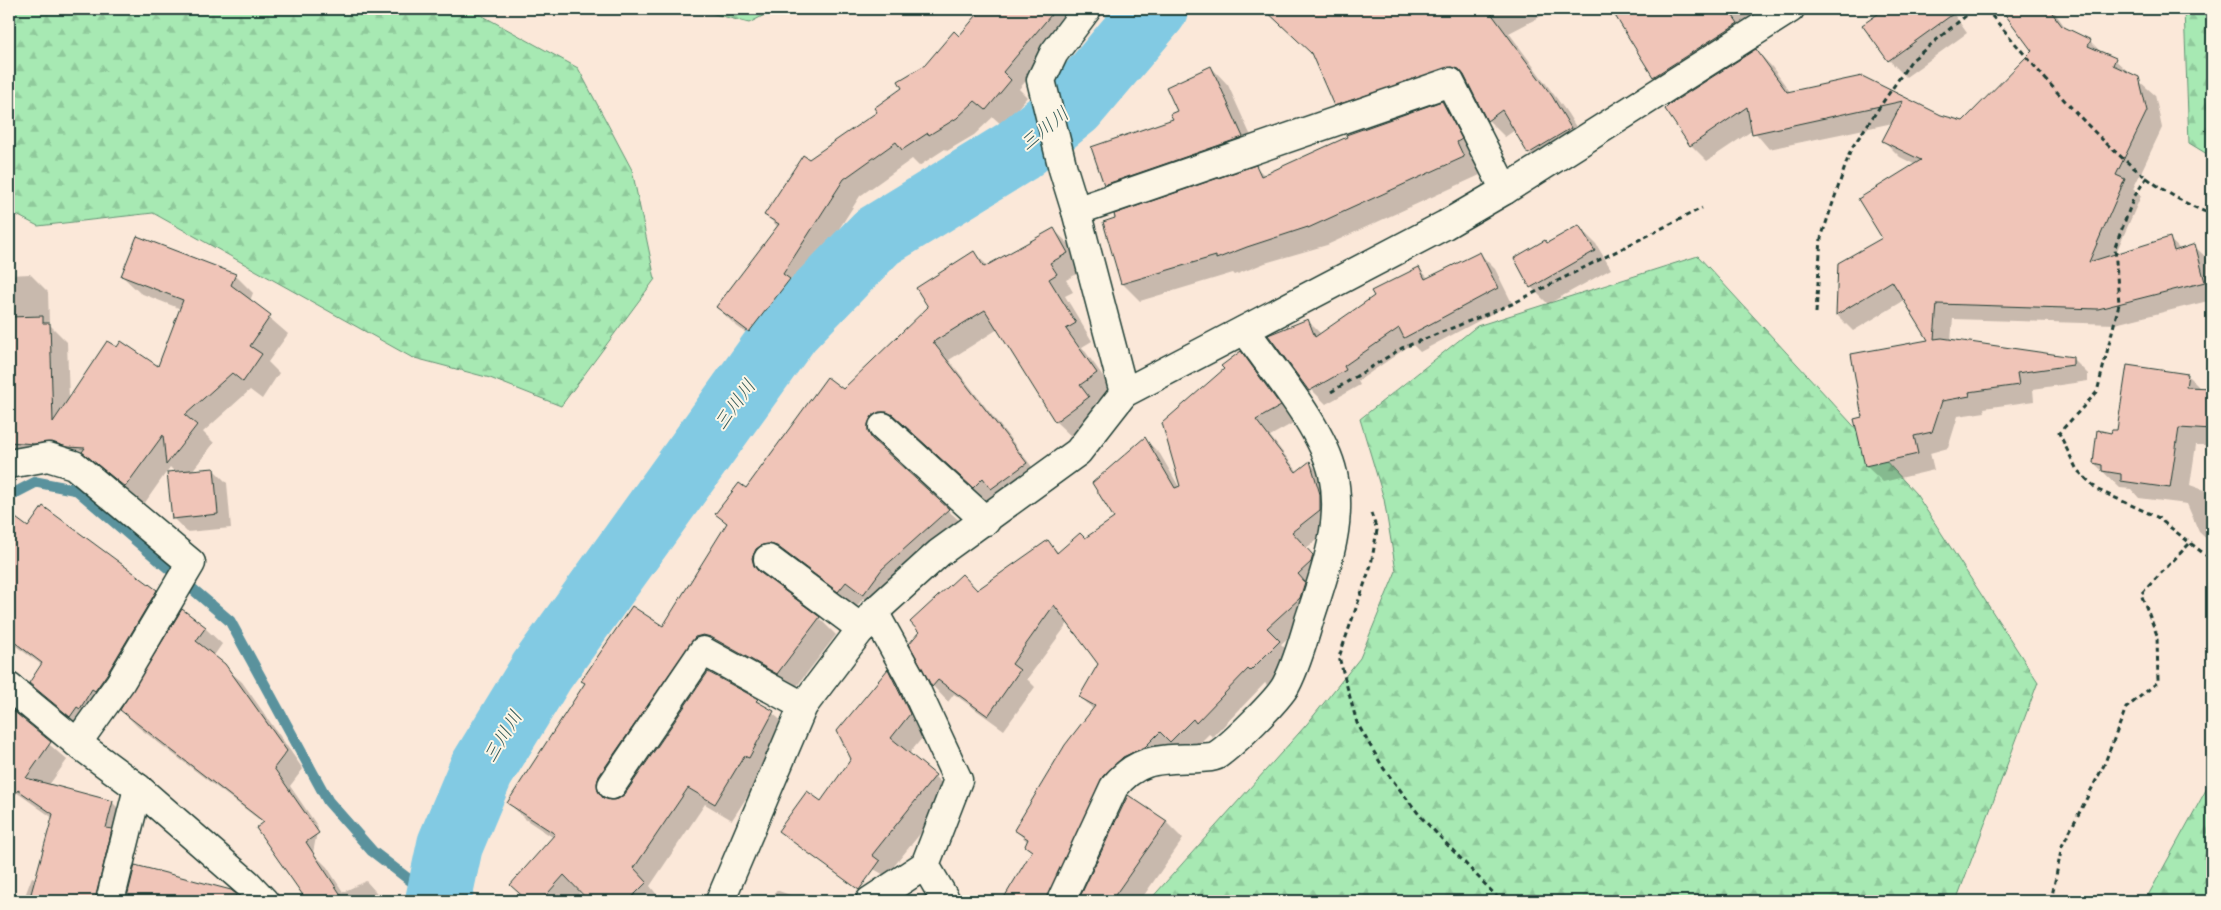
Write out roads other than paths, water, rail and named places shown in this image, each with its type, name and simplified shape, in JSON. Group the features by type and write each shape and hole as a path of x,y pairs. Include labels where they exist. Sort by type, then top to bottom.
{"street":[{"path":"1087,9 1054,53 1041,80 1063,169 1076,211 1124,393"},
{"path":"720,901 803,706 868,621 939,553 986,521 1078,452 1124,393 1445,225 1505,190 1790,9"},
{"path":"1076,211 1450,82 1505,190"},
{"path":"1061,901 1114,787 1125,774 1146,762 1216,756 1249,727 1286,686 1330,558 1336,511 1333,474 1324,447 1302,411 1245,330"},
{"path":"882,427 986,521"},
{"path":"9,464 48,457 74,465 190,563 120,683 77,743"},
{"path":"768,559 868,621 910,677 958,780 925,865 870,901"},
{"path":"612,785 703,651 803,706"},
{"path":"9,687 77,743 138,788 248,884 264,901"},
{"path":"110,901 138,788"},
{"path":"925,865 946,901"}],"waterway":[{"name":"三川川","path":"438,901 450,845 481,771 542,671 789,328 877,237 1017,151 1074,105 1155,9"},
{"path":"9,496 36,482 77,490 230,621 328,801 372,851 411,881 442,888"}]}
